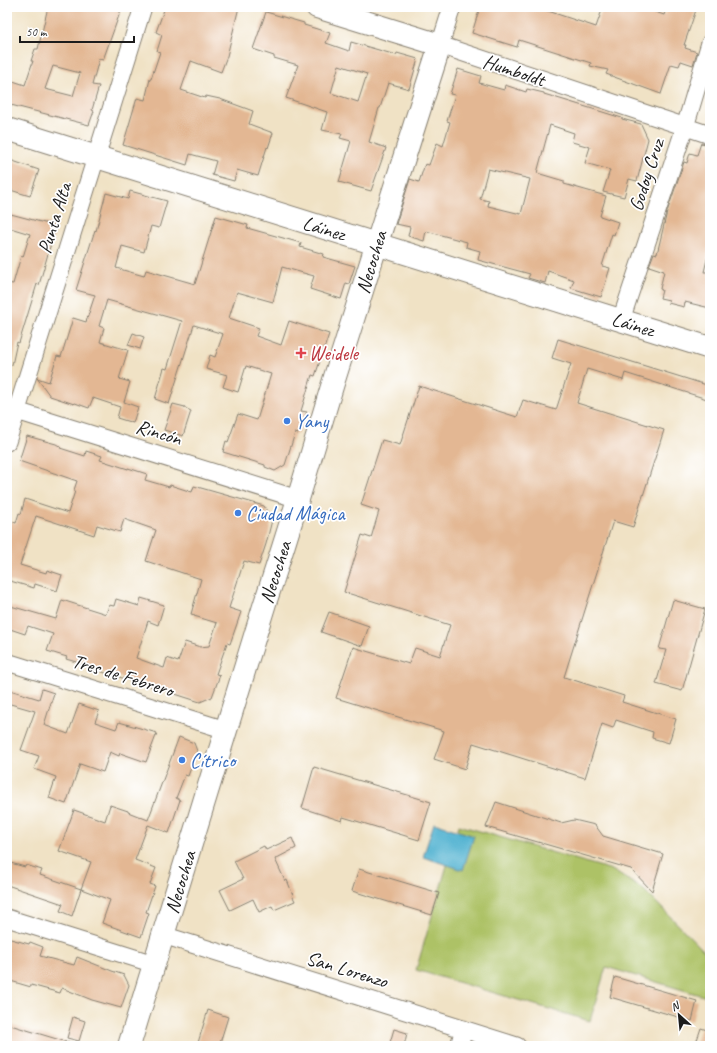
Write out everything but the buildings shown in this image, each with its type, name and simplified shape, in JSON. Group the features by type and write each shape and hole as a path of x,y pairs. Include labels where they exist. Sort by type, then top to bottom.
{"main road":[{"name":"Humboldt","path":"317,7 440,45"},
{"name":"Necochea","path":"129,1046 376,244 440,45"},
{"name":"Láinez","path":"7,129 710,348"}],"street":[{"name":"Punta Alta","path":"7,442 12,409 96,157 143,7"},
{"name":"Necochea","path":"440,45 452,7"},
{"name":"Godoy Cruz","path":"620,320 685,127 710,43"},
{"name":"Humboldt","path":"440,45 710,135"},
{"name":"Rincón","path":"12,409 298,499"},
{"name":"Tres de Febrero","path":"7,662 226,730"},
{"path":"7,918 154,964"},
{"name":"San Lorenzo","path":"163,935 517,1046"},
{"path":"459,1046 464,1029"}],"green space":[{"path":"459,825 612,870 644,890 710,957 710,998 606,967 590,1021 416,970"}],"water":[{"path":"434,823 474,836 463,870 423,857"}],"place":[{"name":"Weidele","path":"301,353"},
{"name":"Yany","path":"287,421"},
{"name":"Ciudad Mágica","path":"238,513"},
{"name":"Cítrico","path":"182,760"}]}
